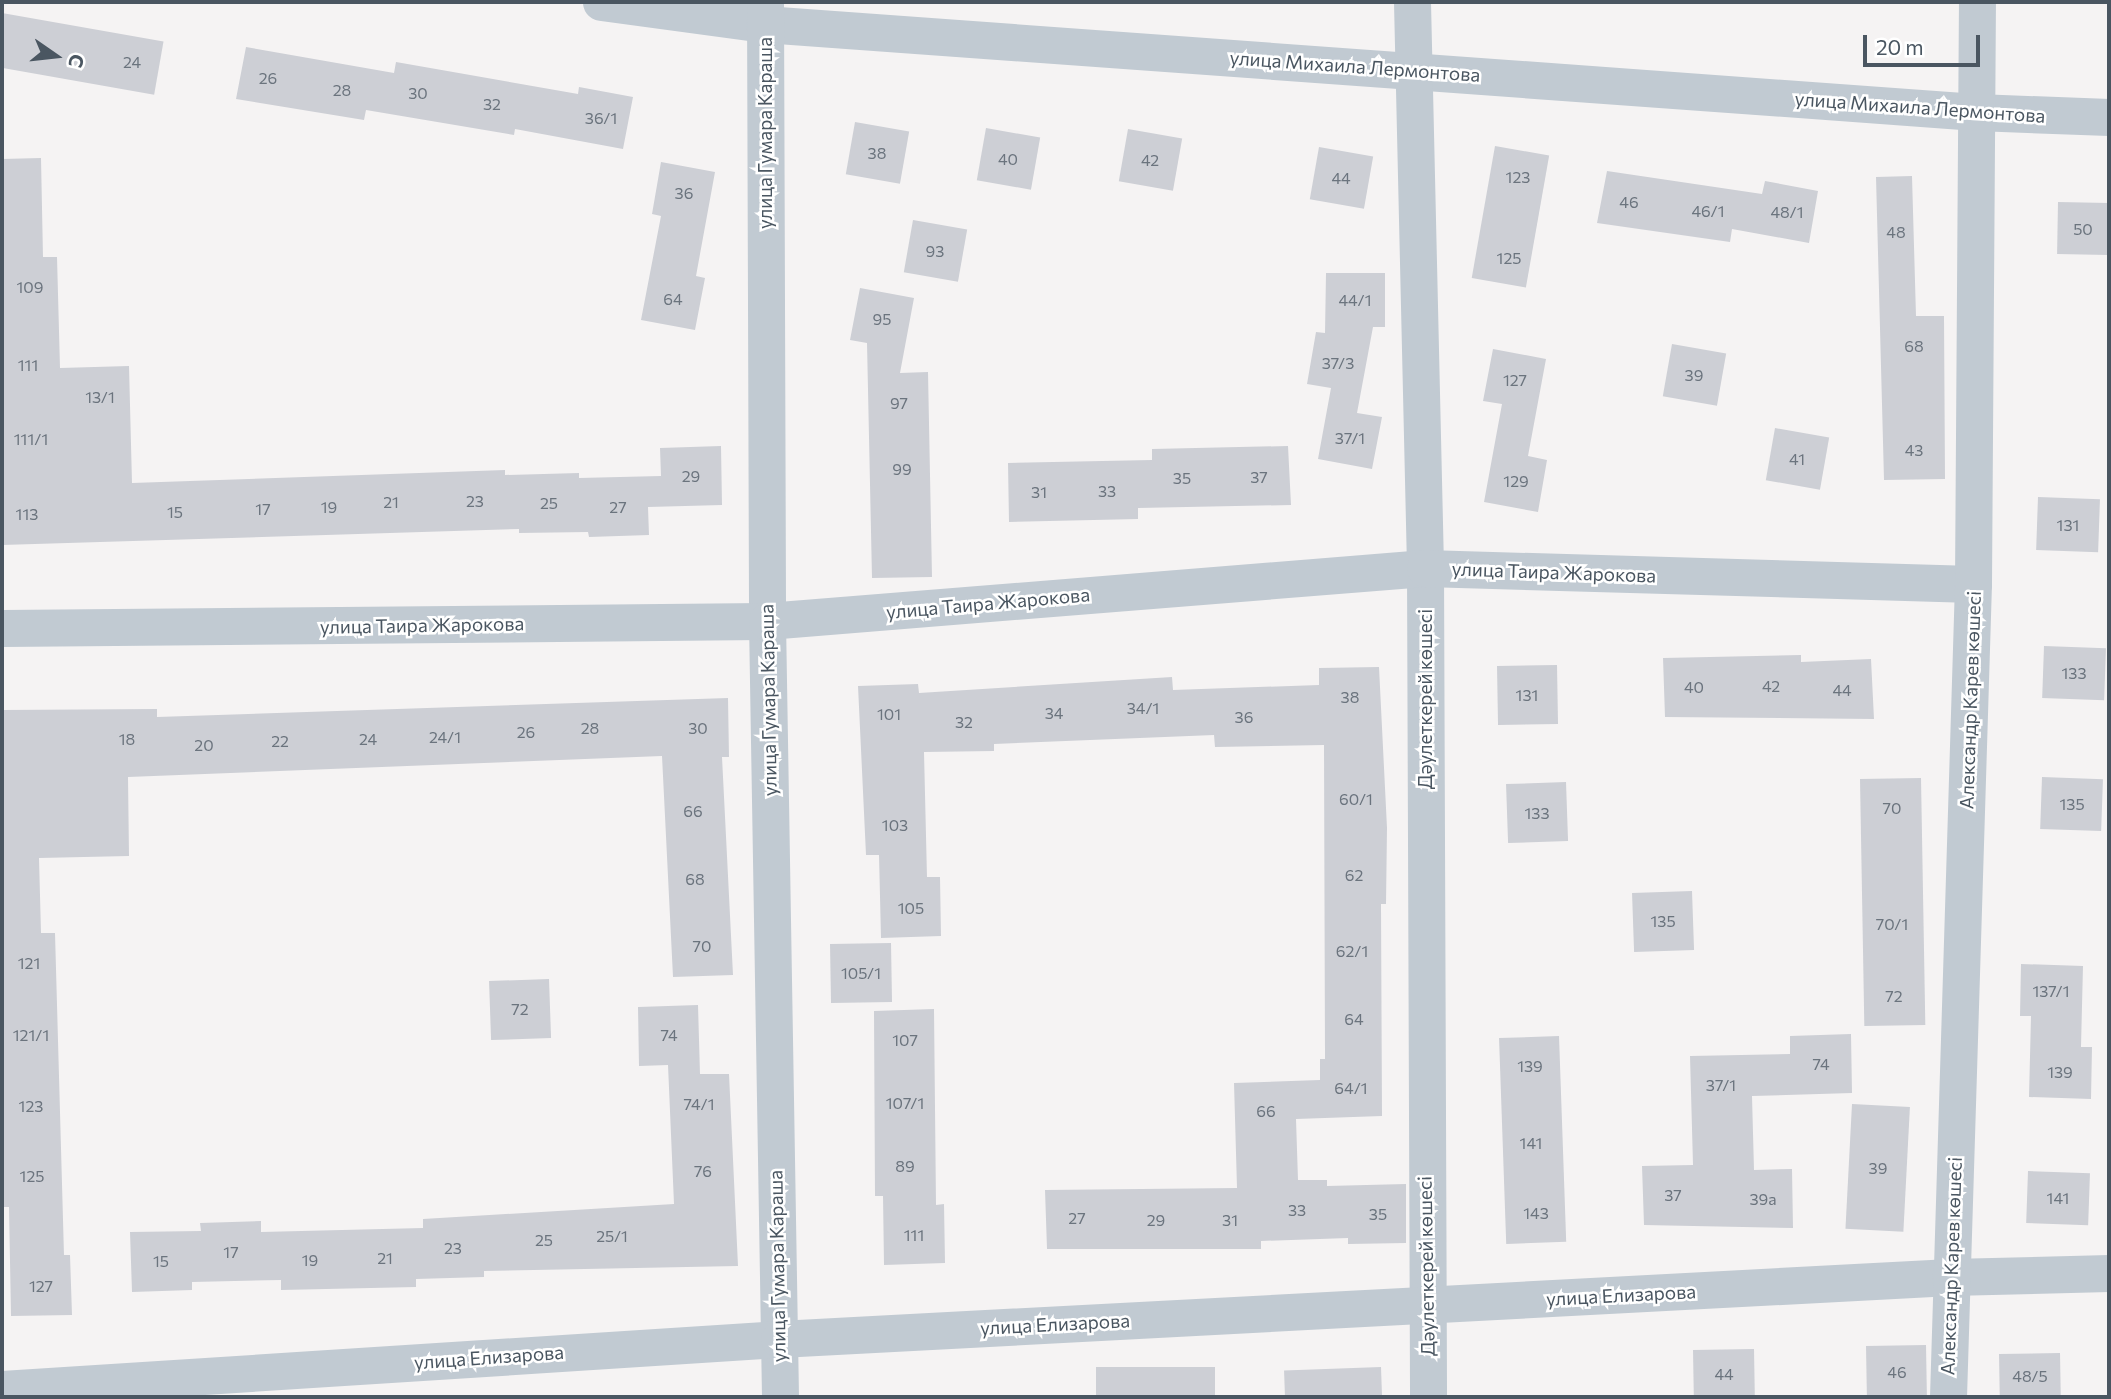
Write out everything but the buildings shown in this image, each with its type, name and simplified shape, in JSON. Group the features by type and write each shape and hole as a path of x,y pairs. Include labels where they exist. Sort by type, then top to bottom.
{"street":[{"name":"улица Михаила Лермонтова","path":"601,2 765,13 1412,70 1976,113 2109,117"},
{"name":"Дәулеткерей көшесі","path":"1412,2 1424,568 1425,1305 1428,1397"},
{"name":"Александр Карев көшесі","path":"1948,1397 1973,584 1977,2"},
{"name":"улица Гумара Караша","path":"765,13 767,621 780,1397"},
{"name":"улица Таира Жарокова","path":"2,628 767,621 1424,568 1973,584"},
{"name":"улица Елизарова","path":"2,1389 779,1339 1950,1277 2109,1273"}]}
